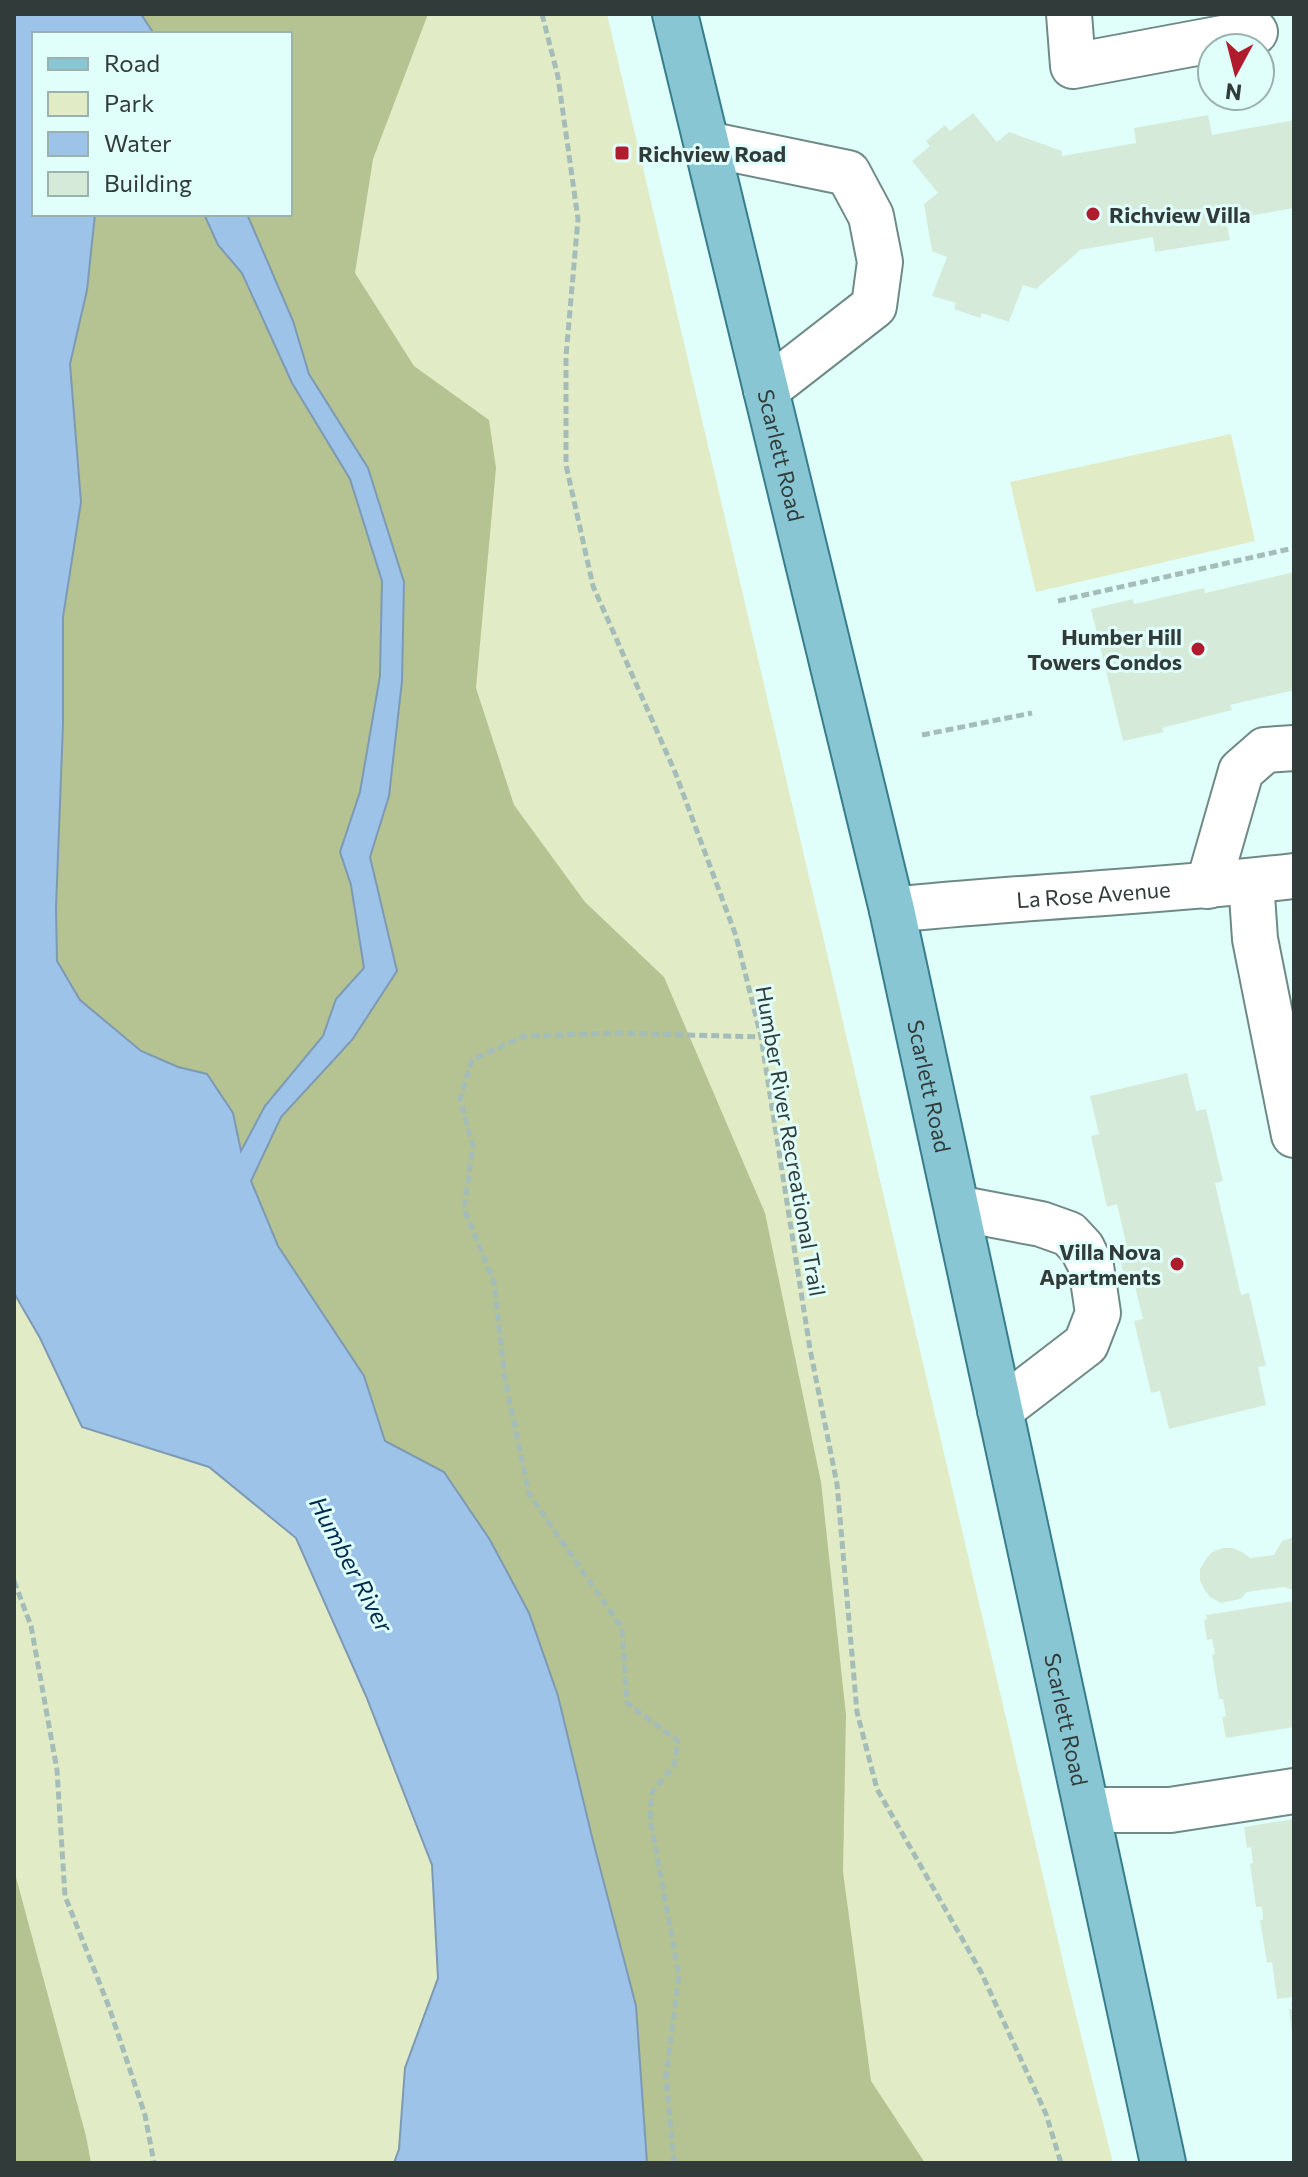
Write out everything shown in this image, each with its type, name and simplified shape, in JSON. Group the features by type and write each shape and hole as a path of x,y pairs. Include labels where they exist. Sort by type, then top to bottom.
{"main road":[{"name":"Scarlett Road","path":"675,14 892,910 1163,2163"}],"street":[{"path":"1069,14 1073,66 1196,43"},
{"path":"707,144 848,173 871,216 880,262 874,306 766,390"},
{"path":"1208,886 1241,771 1265,750 1294,748"},
{"name":"La Rose Avenue","path":"892,910 1208,886 1294,876"},
{"path":"1251,881 1255,939 1294,1135"},
{"path":"957,1208 1041,1224 1069,1234 1082,1248 1091,1266 1098,1313 1086,1344 1000,1410"},
{"path":"1087,1810 1170,1810 1294,1791"}],"path":[{"name":"Humber River Recreational Trail","path":"542,14 558,77 578,219 566,356 566,465 593,586 681,787 736,936 761,1037 810,1349 837,1484 857,1712 877,1789 981,1972 1046,2114 1061,2163"},
{"path":"1058,601 1294,548"},
{"path":"922,735 1032,713"},
{"path":"674,2163 666,2076 679,1975 650,1818 652,1792 674,1766 678,1741 627,1703 622,1628 529,1494 505,1379 494,1282 464,1209 473,1146 460,1099 472,1060 524,1036 618,1033 761,1037"},
{"path":"14,1581 31,1626 57,1770 65,1896 109,2007 145,2115 154,2163"}],"green space":[{"path":"14,14 607,14 1069,1987 1113,2163 14,2163"},
{"path":"141,14 428,14 373,159 355,273 414,366 489,420 496,468 476,688 514,805 585,902 664,977 765,1213 821,1482 846,1715 843,1872 871,2081 925,2163 647,2163 636,2006 558,1696 444,1472 385,1441 364,1376 278,1246 251,1181 281,1117 352,1040 377,885 370,857 389,796 402,681 368,468 309,374 293,321 248,216 292,216 292,32 153,32"},
{"path":"95,216 206,216 218,245 242,273 292,383 350,479 382,582 380,676 360,792 341,852 351,885 364,968 336,999 323,1036 265,1106 240,1152 233,1113 207,1074 178,1067 141,1051 80,1000 57,961 63,617 81,502 70,364 87,290"},
{"path":"1231,434 1255,541 1036,592 1010,482"},
{"path":"14,1870 86,2136 91,2163 14,2163"}],"water":[{"name":"Humber River","path":"14,14 141,14 153,32 32,32 32,216 95,216 87,290 70,364 81,502 63,617 57,961 80,1000 141,1051 178,1067 207,1074 233,1113 241,1151 265,1106 323,1036 336,999 364,968 351,885 340,852 360,792 380,676 382,581 350,479 292,383 242,273 218,245 205,216 248,216 293,321 309,374 368,468 404,582 402,681 389,796 370,857 397,971 352,1040 281,1117 251,1181 278,1246 364,1376 385,1441 444,1472 490,1540 529,1613 558,1696 636,2006 647,2163 394,2163 399,2149 405,2068 438,1978 432,1865 366,1696 296,1538 209,1467 82,1427 40,1338 14,1293"}],"building":[{"name":"Richview Villa","path":"973,113 997,142 1009,132 1062,151 1062,156 1136,143 1134,128 1208,115 1212,135 1294,120 1294,208 1226,220 1230,240 1155,252 1153,237 1080,250 1036,289 1023,285 1009,322 982,313 980,318 954,309 956,303 932,296 947,257 932,251 924,204 938,193 912,161 930,146 926,141 945,125 950,131"},
{"name":"Humber Hill Towers Condos","path":"1294,572 1294,690 1230,705 1232,710 1162,728 1164,732 1123,741 1091,609 1133,599 1134,604 1204,588 1205,593"},
{"name":"Villa Nova Apartments","path":"1187,1073 1196,1111 1206,1109 1223,1181 1215,1183 1241,1295 1249,1293 1266,1366 1258,1367 1266,1405 1169,1429 1160,1391 1151,1393 1134,1321 1143,1319 1134,1282 1126,1284 1117,1245 1126,1243 1117,1204 1107,1207 1091,1136 1099,1134 1090,1096"},
{"path":"1294,1537 1294,1590 1284,1587 1247,1592 1240,1599 1221,1603 1204,1589 1200,1569 1212,1552 1233,1548 1250,1558 1274,1555 1282,1541"},
{"path":"1294,1601 1294,1727 1226,1738 1222,1717 1226,1716 1223,1699 1219,1699 1212,1639 1207,1640 1206,1615"},
{"path":"1294,1819 1294,1997 1277,1999 1272,1962 1267,1963 1260,1920 1263,1920 1262,1907 1256,1907 1250,1864 1253,1863 1251,1847 1247,1848 1244,1827"},
{"path":"1291,2003 1294,2003 1294,2033 1289,2009 1292,2009"}],"place":[{"name":"Richview Road","path":"622,153"},
{"name":"Richview Villa","path":"1093,214"},
{"name":"Humber Hill Towers Condos","path":"1198,649"},
{"name":"Villa Nova Apartments","path":"1177,1264"}]}
